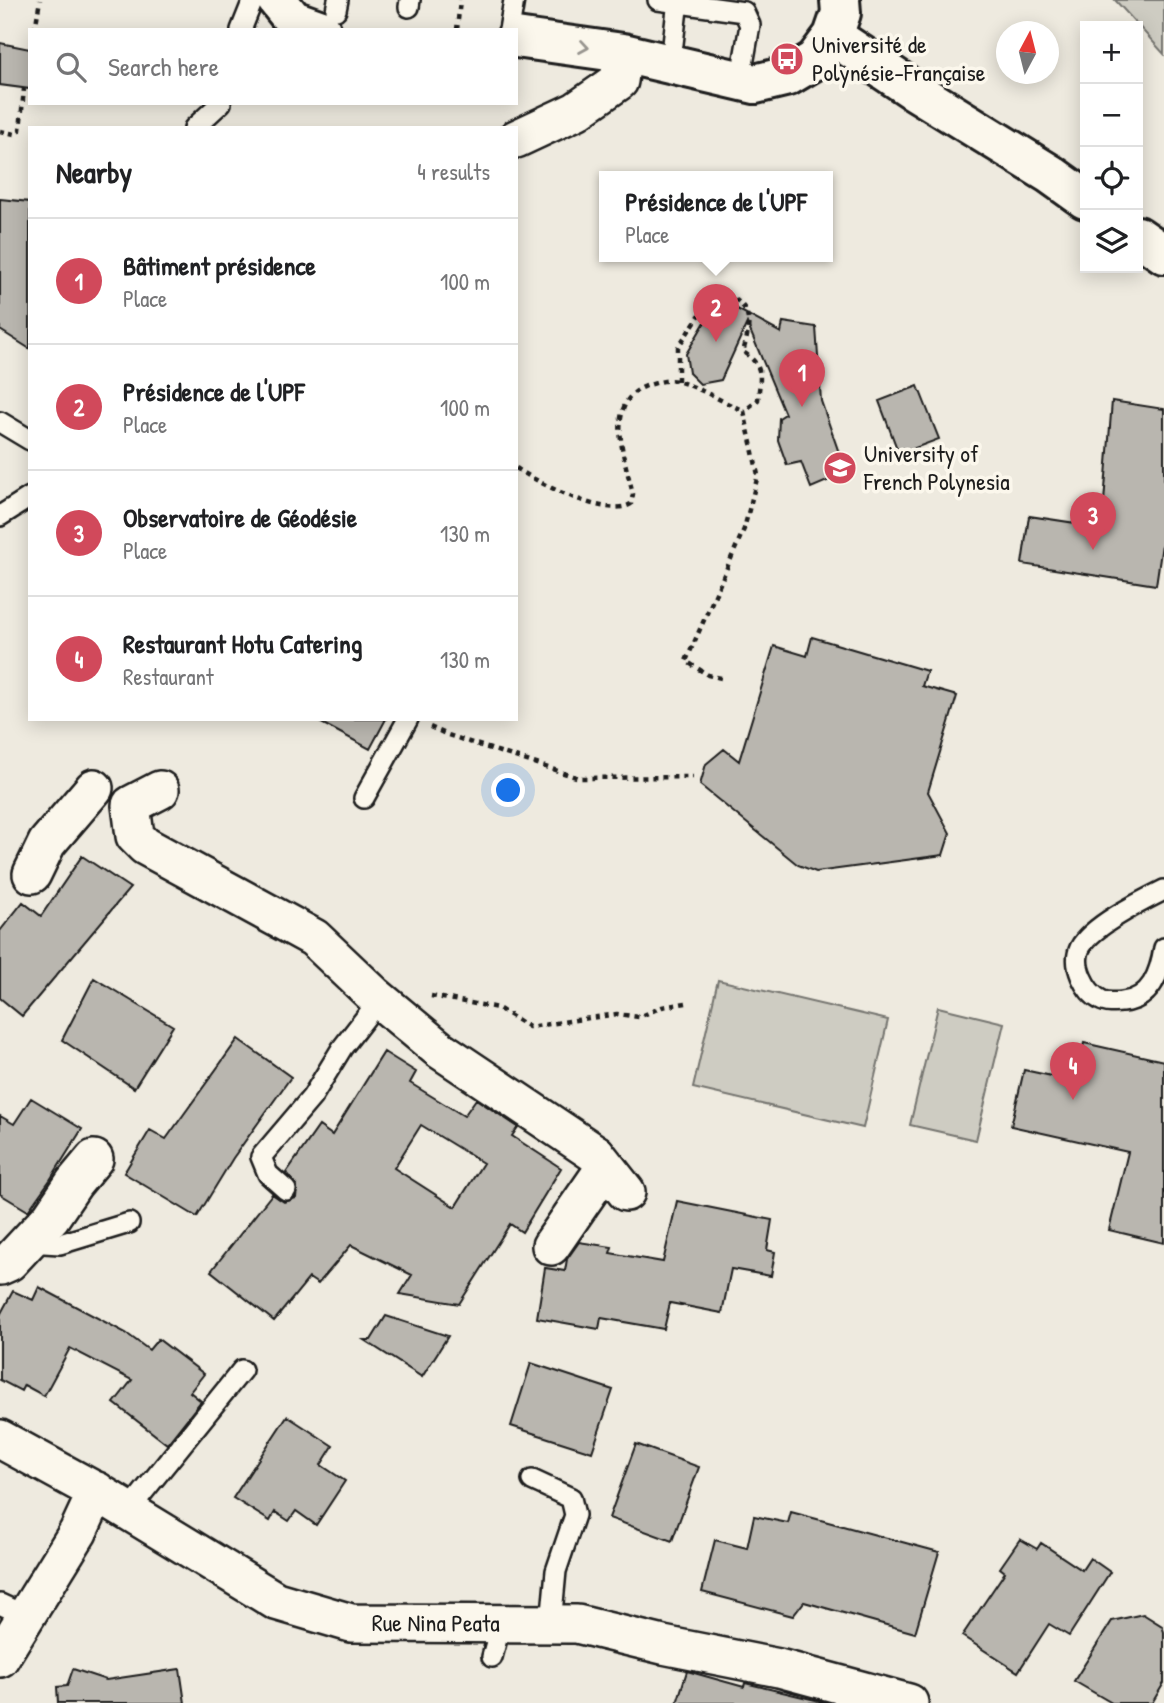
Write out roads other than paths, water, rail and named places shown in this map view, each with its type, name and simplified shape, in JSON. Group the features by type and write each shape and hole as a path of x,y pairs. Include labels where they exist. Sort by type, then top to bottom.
{"main road":[{"path":"277,0 293,20 332,13"},
{"path":"518,38 623,53 755,84 788,76 815,60 837,18 912,89 1051,174 1080,195"},
{"path":"1143,239 1164,254"}],"street":[{"path":"518,138 576,111 619,81 623,53"},
{"path":"32,874 47,842 94,788"},
{"path":"160,790 131,805 135,836 145,846 314,938 374,995 439,1049 596,1154 626,1192"},
{"path":"551,1246 600,1175 602,1164 596,1154"},
{"path":"0,1266 9,1262 51,1217 94,1158"},
{"name":"Rue Nina Peata","path":"0,1439 97,1491 276,1601 296,1608 351,1623 496,1640 551,1624 577,1624 663,1645 779,1668 824,1692 909,1703"},
{"path":"0,1658 13,1610 78,1532 97,1491"}],"lane":[{"path":"242,28 253,0"},
{"path":"509,28 514,0"},
{"path":"673,44 671,1 744,12 750,25 744,59"},
{"path":"189,126 197,105"},
{"path":"196,126 219,105"},
{"path":"0,422 28,439"},
{"path":"0,516 28,498"},
{"path":"364,798 417,722"},
{"path":"1164,890 1099,927 1080,949 1078,970 1086,986 1101,1000 1119,1003 1136,1001 1151,988 1161,968 1164,948"},
{"path":"286,1190 268,1174 261,1157 312,1097 342,1048 373,1008 374,995"},
{"path":"28,1242 60,1244 129,1223"},
{"path":"128,1510 242,1370"},
{"path":"531,1480 571,1498 575,1515 556,1571 551,1624"}],"place":[{"name":"Université de Polynésie-Française","path":"787,59"},
{"name":"Présidence de l'UPF","path":"716,342"},
{"name":"Bâtiment présidence","path":"802,407"},
{"name":"University of French Polynesia","path":"840,468"},
{"name":"Observatoire de Géodésie","path":"1093,550"},
{"name":"Restaurant Hotu Catering","path":"1073,1100"}]}
